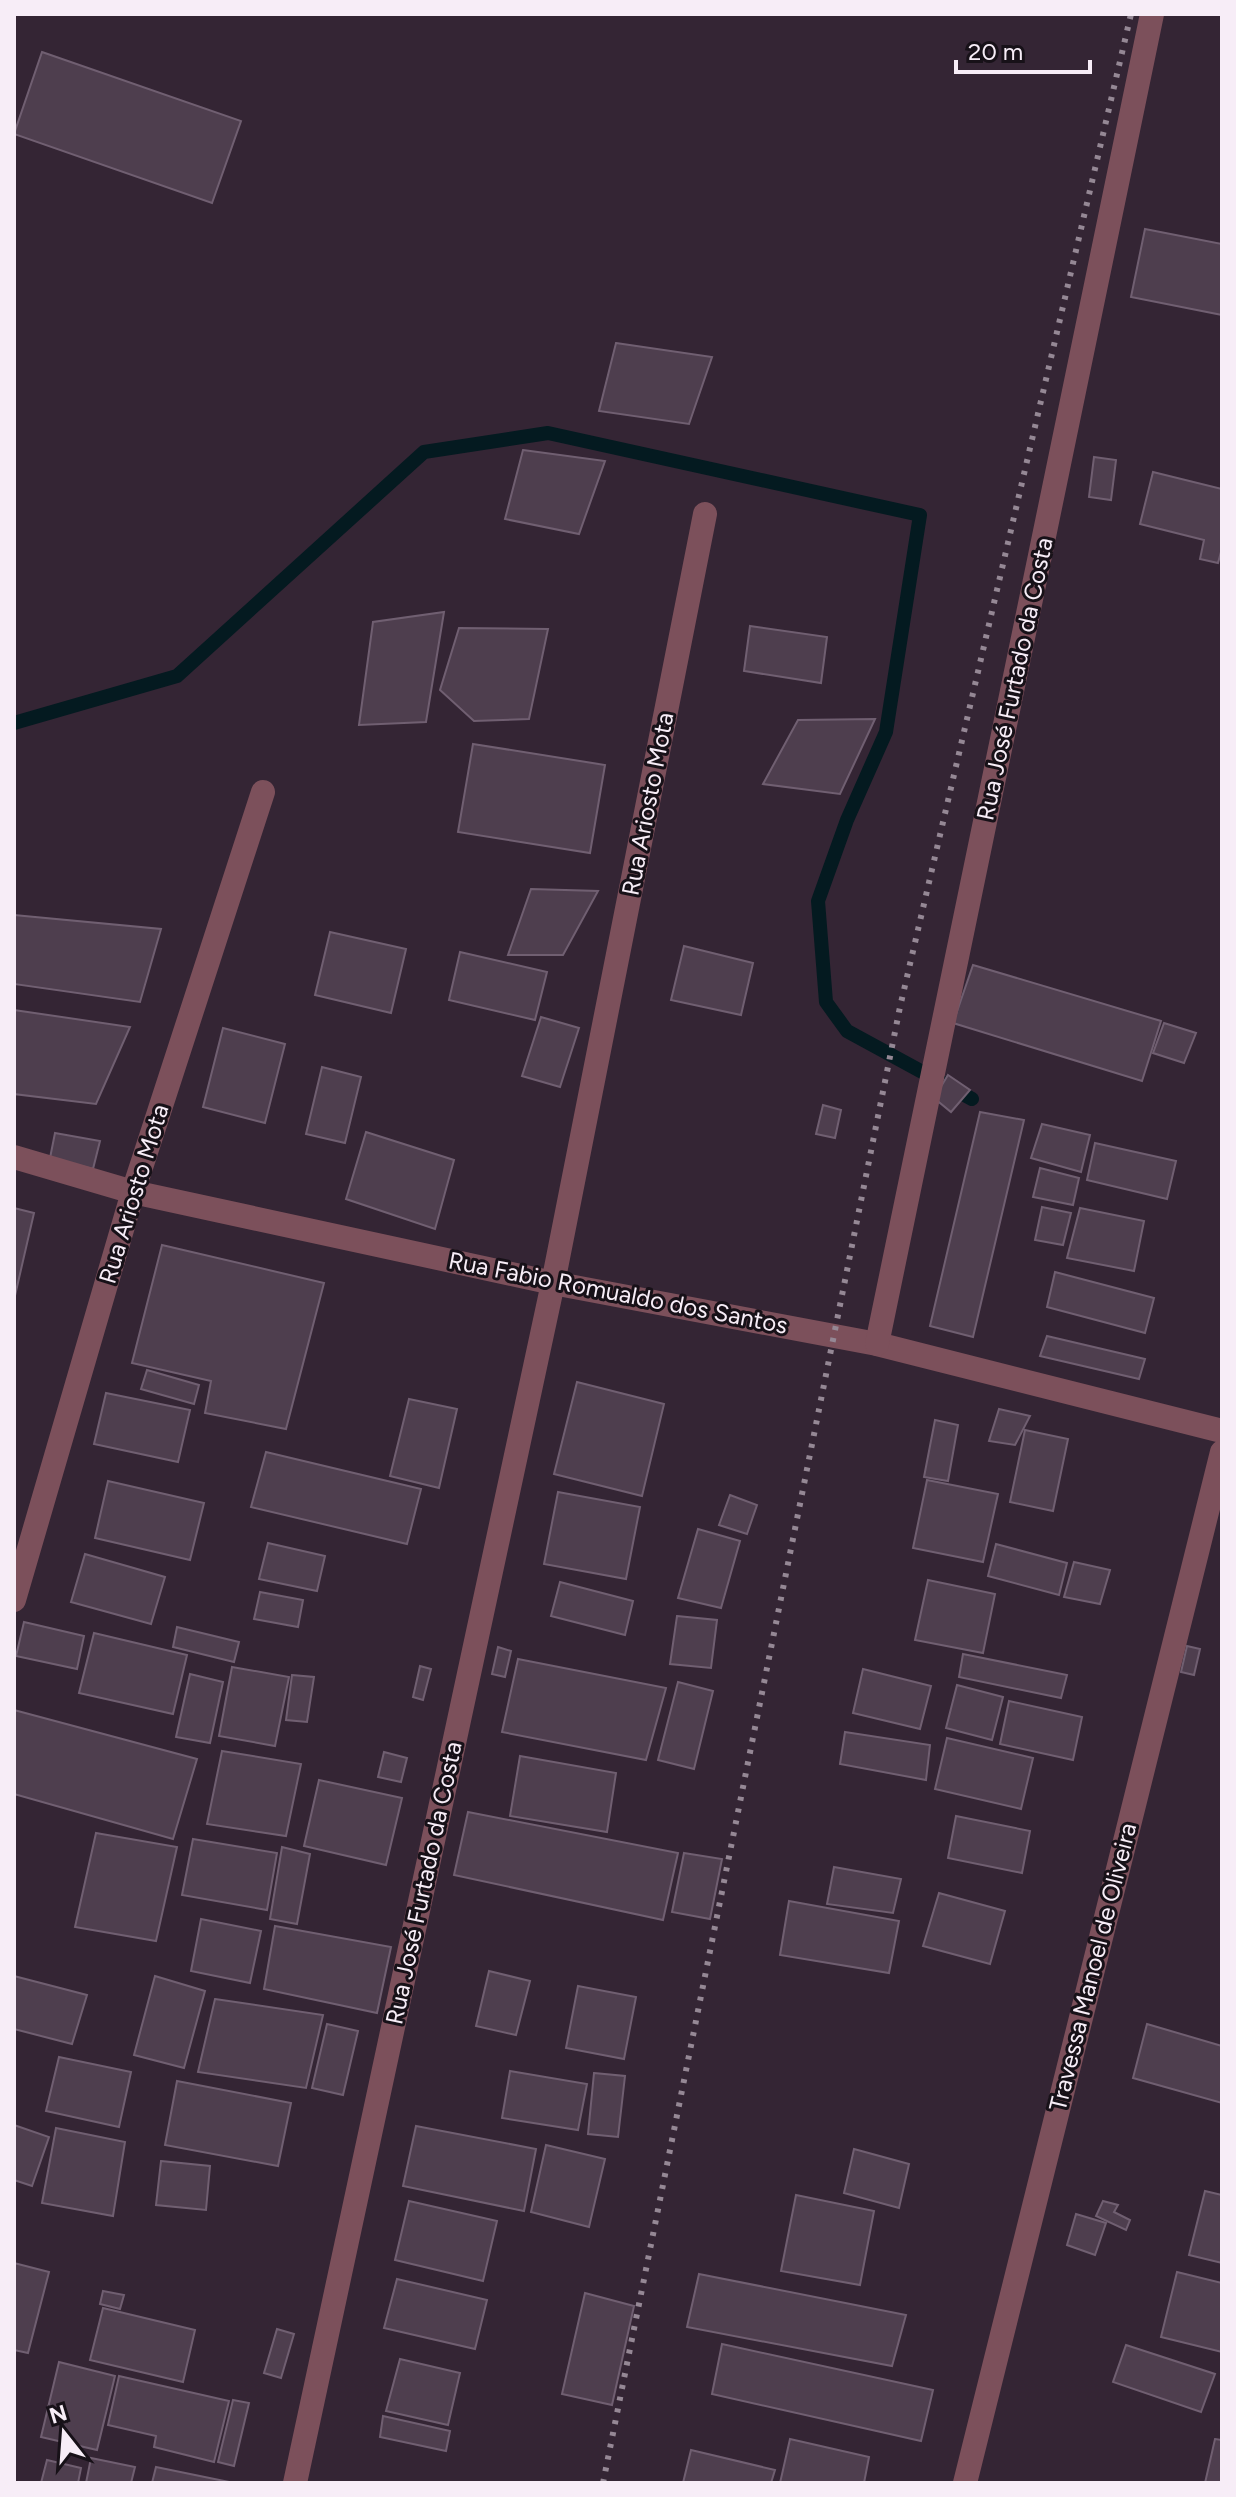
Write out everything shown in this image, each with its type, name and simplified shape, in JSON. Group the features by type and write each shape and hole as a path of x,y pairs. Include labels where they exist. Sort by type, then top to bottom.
{"street":[{"name":"Rua José Furtado da Costa","path":"877,1344 1152,14"},
{"name":"Rua Ariosto Mota","path":"553,1283 705,514"},
{"name":"Rua Ariosto Mota","path":"14,1600 133,1192 263,792"},
{"name":"Rua Fabio Romualdo dos Santos","path":"14,1157 133,1192 553,1283 877,1344 1222,1431"},
{"name":"Rua José Furtado da Costa","path":"295,2483 553,1283"},
{"name":"Travessa Manoel de Oliveira","path":"965,2483 1222,1452"}],"building":[{"path":"42,52 241,121 212,203 14,134"},
{"path":"1145,229 1222,244 1222,315 1131,297"},
{"path":"616,343 712,357 689,424 599,411"},
{"path":"523,450 605,461 579,534 505,519"},
{"path":"1094,457 1116,460 1111,500 1089,497"},
{"path":"1153,472 1222,489 1222,548 1218,563 1200,559 1204,540 1140,524"},
{"path":"444,612 426,722 359,725 373,622"},
{"path":"750,626 827,637 821,683 744,671"},
{"path":"459,628 548,629 529,719 474,721 440,690"},
{"path":"875,719 840,794 763,784 798,720"},
{"path":"473,744 605,765 590,853 458,832"},
{"path":"531,889 598,891 563,955 508,955"},
{"path":"14,915 161,929 140,1002 14,984"},
{"path":"330,932 406,949 391,1013 315,995"},
{"path":"684,946 753,963 741,1015 671,1000"},
{"path":"460,952 547,972 535,1020 449,1000"},
{"path":"973,965 1161,1021 1142,1081 953,1023"},
{"path":"14,1010 130,1027 96,1104 14,1094"},
{"path":"541,1017 579,1028 560,1087 522,1076"},
{"path":"1164,1023 1196,1033 1184,1063 1153,1053"},
{"path":"223,1028 285,1044 265,1123 203,1107"},
{"path":"322,1067 361,1077 345,1143 306,1134"},
{"path":"948,1075 970,1090 951,1112 934,1098"},
{"path":"823,1105 841,1110 835,1138 816,1134"},
{"path":"980,1112 1024,1120 973,1337 930,1326"},
{"path":"1042,1124 1090,1135 1081,1172 1031,1158"},
{"path":"366,1132 454,1160 435,1229 346,1199"},
{"path":"55,1133 100,1141 93,1169 50,1158"},
{"path":"1095,1143 1176,1161 1167,1199 1087,1180"},
{"path":"1040,1168 1079,1178 1073,1205 1033,1197"},
{"path":"1042,1207 1071,1213 1063,1245 1035,1240"},
{"path":"14,1208 34,1213 14,1300"},
{"path":"1080,1208 1144,1221 1134,1271 1067,1258"},
{"path":"162,1245 324,1283 286,1429 205,1413 211,1381 132,1363"},
{"path":"1055,1272 1154,1298 1145,1333 1047,1307"},
{"path":"1047,1336 1145,1359 1139,1379 1040,1356"},
{"path":"147,1370 199,1385 194,1404 141,1389"},
{"path":"577,1382 664,1404 642,1496 554,1474"},
{"path":"106,1393 190,1410 178,1462 94,1444"},
{"path":"409,1399 457,1409 439,1488 390,1476"},
{"path":"999,1409 1030,1416 1015,1445 989,1441"},
{"path":"935,1420 958,1425 948,1481 924,1477"},
{"path":"1025,1430 1068,1439 1053,1511 1010,1502"},
{"path":"266,1452 421,1489 407,1544 251,1507"},
{"path":"927,1480 998,1494 983,1562 913,1548"},
{"path":"108,1481 204,1503 190,1560 95,1538"},
{"path":"558,1492 640,1507 626,1579 544,1564"},
{"path":"730,1495 757,1505 747,1534 719,1525"},
{"path":"698,1529 740,1541 721,1608 678,1598"},
{"path":"268,1543 325,1556 317,1591 259,1579"},
{"path":"996,1544 1067,1563 1059,1595 988,1576"},
{"path":"85,1554 165,1577 151,1624 71,1602"},
{"path":"1074,1562 1110,1570 1100,1604 1064,1597"},
{"path":"928,1580 995,1594 983,1653 915,1640"},
{"path":"560,1582 633,1601 625,1635 551,1616"},
{"path":"260,1592 303,1600 298,1627 254,1619"},
{"path":"677,1616 717,1620 711,1668 670,1664"},
{"path":"24,1622 84,1636 77,1669 16,1656"},
{"path":"177,1627 239,1642 234,1662 173,1647"},
{"path":"94,1633 187,1655 173,1714 79,1693"},
{"path":"1187,1646 1200,1649 1194,1675 1181,1672"},
{"path":"498,1647 511,1651 505,1677 492,1674"},
{"path":"963,1654 1067,1675 1061,1698 959,1677"},
{"path":"518,1659 666,1688 646,1760 502,1732"},
{"path":"420,1666 431,1669 423,1700 413,1697"},
{"path":"232,1667 289,1677 275,1746 219,1736"},
{"path":"863,1669 931,1686 920,1729 853,1713"},
{"path":"190,1674 223,1682 210,1743 176,1737"},
{"path":"292,1675 314,1677 307,1722 286,1720"},
{"path":"678,1682 713,1691 694,1769 658,1760"},
{"path":"957,1685 1003,1697 992,1740 946,1728"},
{"path":"1009,1701 1082,1717 1073,1760 1000,1744"},
{"path":"14,1710 197,1759 173,1839 14,1794"},
{"path":"845,1732 930,1745 926,1780 840,1764"},
{"path":"947,1738 1033,1758 1021,1809 935,1789"},
{"path":"222,1751 301,1764 286,1836 207,1824"},
{"path":"384,1752 407,1758 401,1782 378,1777"},
{"path":"520,1756 616,1773 607,1832 510,1816"},
{"path":"319,1780 402,1798 386,1865 304,1846"},
{"path":"468,1812 678,1853 663,1920 454,1875"},
{"path":"956,1816 1030,1831 1022,1873 948,1858"},
{"path":"96,1833 177,1847 156,1941 75,1927"},
{"path":"193,1839 277,1853 267,1910 182,1895"},
{"path":"282,1847 310,1854 297,1924 270,1919"},
{"path":"684,1853 722,1859 710,1919 672,1912"},
{"path":"834,1867 901,1879 893,1913 827,1904"},
{"path":"939,1893 1005,1911 990,1964 923,1946"},
{"path":"789,1901 899,1921 889,1973 780,1955"},
{"path":"201,1919 261,1931 250,1983 191,1971"},
{"path":"275,1926 391,1947 377,2013 264,1989"},
{"path":"489,1971 530,1981 516,2035 476,2026"},
{"path":"14,1976 87,1995 72,2044 14,2029"},
{"path":"155,1976 205,1991 184,2068 134,2055"},
{"path":"578,1986 636,1997 624,2059 566,2048"},
{"path":"215,1999 323,2015 306,2088 198,2072"},
{"path":"327,2024 358,2031 343,2095 312,2088"},
{"path":"1147,2024 1222,2046 1222,2103 1133,2078"},
{"path":"59,2057 131,2072 119,2127 46,2111"},
{"path":"510,2071 587,2084 578,2130 502,2118"},
{"path":"594,2073 625,2076 618,2137 588,2134"},
{"path":"177,2081 291,2103 278,2166 165,2145"},
{"path":"14,2125 49,2137 32,2186 14,2180"},
{"path":"416,2126 536,2149 524,2211 403,2186"},
{"path":"56,2128 125,2142 113,2216 42,2203"},
{"path":"546,2145 605,2159 589,2227 531,2212"},
{"path":"854,2149 909,2164 899,2208 844,2193"},
{"path":"161,2161 210,2166 206,2210 156,2205"},
{"path":"1205,2191 1222,2195 1222,2263 1189,2255"},
{"path":"796,2195 874,2211 860,2285 781,2271"},
{"path":"409,2201 497,2221 483,2281 395,2260"},
{"path":"1103,2201 1118,2205 1114,2212 1130,2220 1126,2230 1096,2216"},
{"path":"1076,2214 1106,2223 1095,2255 1067,2245"},
{"path":"14,2263 49,2272 28,2353 14,2350"},
{"path":"1177,2272 1222,2283 1222,2352 1161,2337"},
{"path":"699,2274 906,2315 892,2366 687,2327"},
{"path":"397,2279 487,2300 475,2349 384,2328"},
{"path":"103,2291 124,2295 120,2309 100,2304"},
{"path":"585,2293 634,2306 612,2405 562,2394"},
{"path":"103,2308 195,2330 183,2382 90,2360"},
{"path":"277,2329 294,2334 281,2378 264,2373"},
{"path":"722,2344 933,2390 921,2441 712,2394"},
{"path":"1126,2345 1215,2374 1201,2412 1113,2382"},
{"path":"400,2359 460,2373 448,2425 386,2411"},
{"path":"59,2362 115,2376 97,2450 41,2437"},
{"path":"119,2376 229,2401 214,2462 154,2447 156,2436 108,2425"},
{"path":"233,2400 249,2403 234,2466 218,2462"},
{"path":"383,2416 450,2431 446,2451 380,2437"},
{"path":"790,2439 869,2457 864,2483 780,2483"},
{"path":"1215,2439 1222,2440 1222,2483 1205,2483"},
{"path":"691,2450 775,2470 771,2483 683,2483"},
{"path":"91,2458 135,2467 131,2483 86,2483"},
{"path":"47,2460 81,2468 78,2483 41,2483"},
{"path":"156,2467 234,2483 152,2483"}],"waterway":[{"path":"14,723 177,676 424,452 548,433 920,515 886,732 847,820 818,901 826,1002 847,1031 972,1099"}],"railway":[{"path":"603,2483 900,1007 1131,14"}]}
